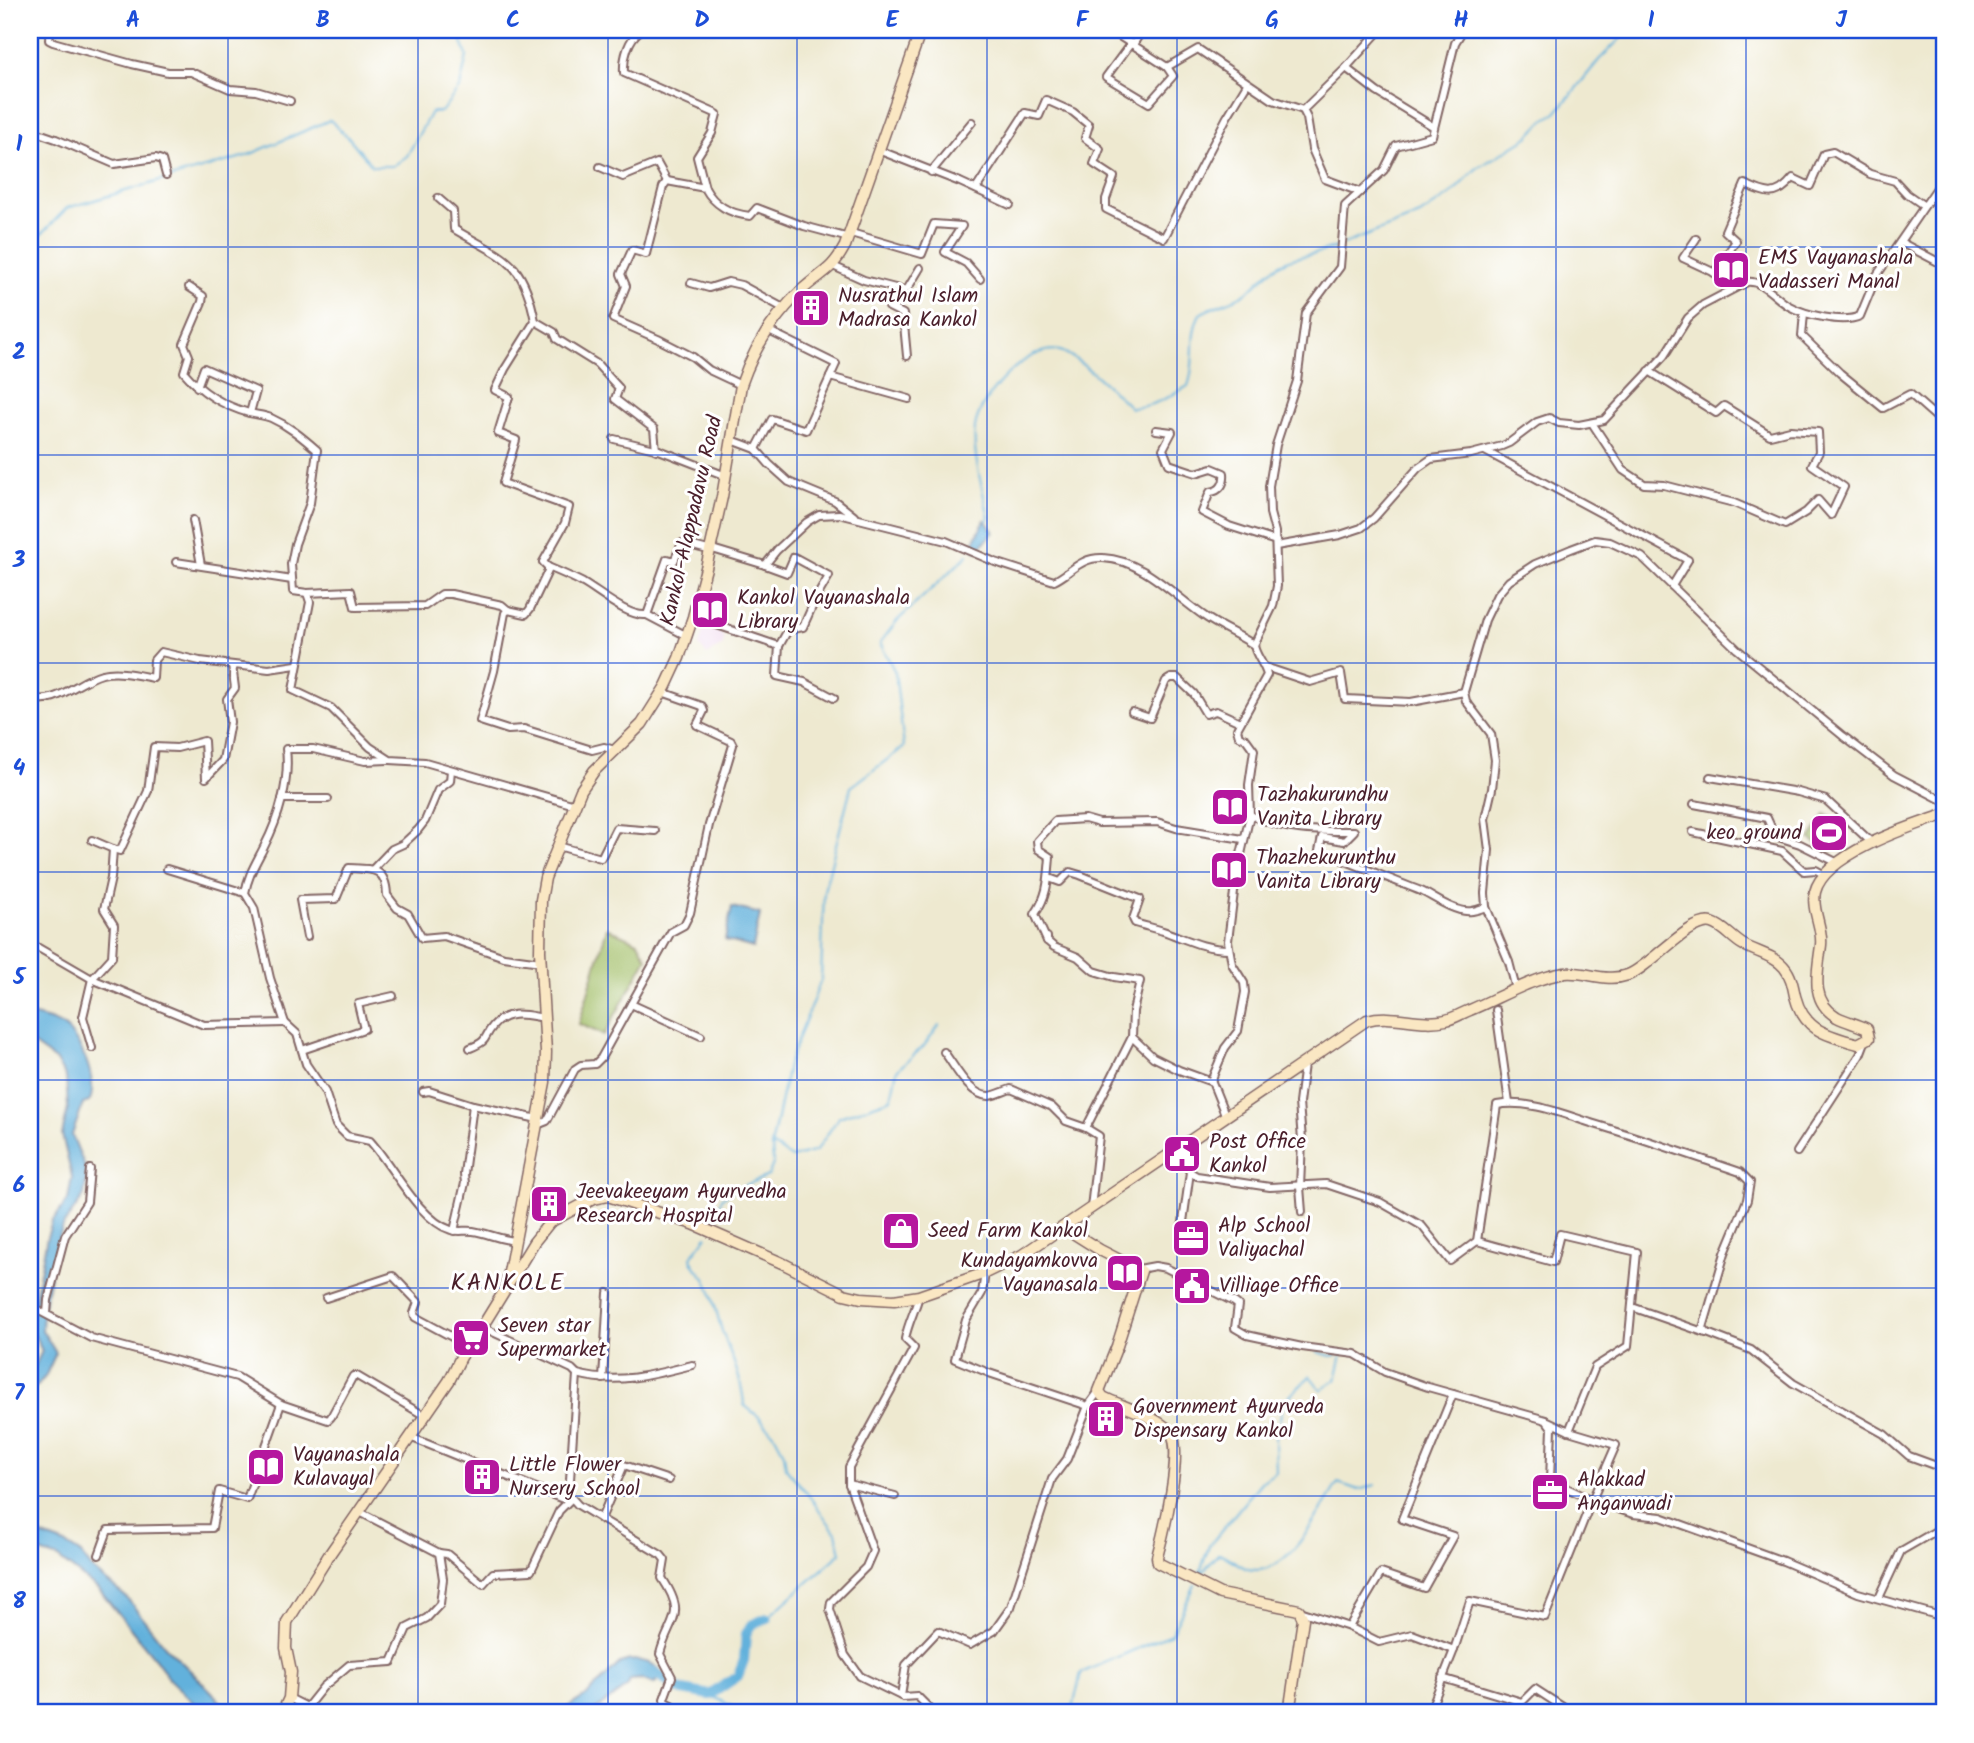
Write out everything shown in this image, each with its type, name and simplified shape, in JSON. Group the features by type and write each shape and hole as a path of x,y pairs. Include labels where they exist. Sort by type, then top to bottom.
{"main road":[{"name":"Kankol-Alappadavu Road","path":"282,1713 289,1698 287,1622 358,1511 449,1381 467,1346 482,1328 506,1289 545,1082 547,1052 541,962 541,900 545,878 587,780 642,724 662,692 687,636 726,476 741,385 754,352 767,330 805,287 833,267 850,236 862,193 920,30"},
{"path":"506,1289 534,1242 550,1222 593,1199 608,1196 693,1224 844,1294 880,1300 919,1296 985,1273 1022,1255 1367,1020 1385,1017 1422,1023 1449,1019 1516,989 1569,973 1607,979 1625,976 1642,969 1693,928 1708,922 1714,923 1742,944 1786,969 1801,1015 1821,1033 1858,1044 1865,1042 1869,1038 1867,1029 1830,1012 1824,1006 1817,987 1822,938 1814,899 1815,890 1825,875 1838,863 1871,842 1944,815"},
{"path":"1065,1228 1141,1271 1099,1391 1102,1396 1165,1427 1175,1439 1174,1477 1158,1563 1220,1594 1299,1610 1303,1619 1289,1713"}],"street":[{"path":"50,30 49,40 53,42 168,72 191,72 230,89 256,91 290,101"},
{"path":"641,30 635,33 628,46 624,73 717,114 712,133 697,157 711,200 741,215 750,216 757,208 804,226 922,254 934,224 962,226 945,252 966,262 980,279"},
{"path":"1110,30 1132,44 1167,67 1173,76 1149,103 1106,78 1132,44 1142,30"},
{"path":"1303,110 1380,30"},
{"path":"1226,1117 1211,1081 1225,1048 1238,1031 1245,992 1244,983 1232,964 1229,949 1236,876 1250,815 1249,785 1254,750 1239,736 1237,729 1267,675 1254,645 1273,606 1278,586 1269,486 1276,445 1297,381 1306,313 1340,267 1345,206 1384,170 1396,146 1432,136 1455,43 1463,30"},
{"path":"1167,67 1198,49 1273,100 1303,110 1312,149 1325,179 1360,192"},
{"path":"1346,68 1377,92 1434,127"},
{"path":"976,189 1025,113 1040,116 1046,100 1073,112 1089,125 1085,138 1100,149 1094,163 1114,177 1106,209 1164,238 1247,84"},
{"path":"931,172 972,122"},
{"path":"30,131 114,164 156,158 162,160 166,175"},
{"path":"878,150 1010,205"},
{"path":"1714,272 1737,241 1725,231 1745,184 1759,191 1776,193 1784,190 1793,178 1810,186 1824,154 1833,152 1870,174 1895,181 1923,205"},
{"path":"600,167 623,177 657,163 667,181"},
{"path":"1156,430 1172,432 1163,449 1169,464 1196,473 1212,468 1224,473 1225,479 1220,488 1210,492 1202,512 1229,526 1276,544 1340,535 1362,528 1418,468 1431,459 1485,451 1509,443 1537,422 1549,418 1559,423 1579,425 1604,420 1664,356 1688,318 1703,305 1741,285 1751,281 1759,284 1788,306 1804,313 1834,318 1860,316 1872,283 1923,205 1942,183 1944,171"},
{"path":"667,181 705,188"},
{"path":"667,181 663,187 646,254 632,250 621,274 626,286 613,318 693,357 709,370 741,385"},
{"path":"438,198 453,211 454,229 502,254 515,267 524,279 531,299 535,321 495,390 509,397 498,433 516,440 503,483 569,508 565,523 543,562 631,612 647,615 687,636"},
{"path":"1696,239 1683,258 1741,285"},
{"path":"1900,242 1944,265"},
{"path":"833,267 864,280 903,290"},
{"path":"907,356 903,314 889,307 903,290 908,288 919,268"},
{"path":"691,283 709,288 728,282 741,285 785,309"},
{"path":"189,287 203,296 184,345 189,356 184,372 197,387 219,401 250,413 268,416 291,428 317,450 310,503 295,544 291,564 293,591 351,591 355,607 388,608 425,606 442,594 452,594 502,605 508,610 526,614 548,567"},
{"path":"1804,313 1802,336 1840,373 1884,408 1910,394 1944,424"},
{"path":"535,321 554,332 557,339 597,364 619,388 615,399 654,429 656,450"},
{"path":"756,449 772,419 806,430 836,364 767,330"},
{"path":"197,387 204,368 256,391 250,413"},
{"path":"1592,423 1623,470 1644,484 1664,485 1734,503 1785,526 1818,500 1831,515 1844,487 1812,465 1819,452 1818,432 1790,430 1770,435 1724,406 1716,413 1649,371"},
{"path":"830,377 909,399"},
{"path":"614,439 656,450 726,476"},
{"path":"732,440 756,449 789,482 835,501 857,519"},
{"path":"1485,451 1688,560 1672,586"},
{"path":"765,565 796,531 813,518 839,514 946,541 995,562 1054,581 1083,562 1102,558 1128,565 1156,580 1208,619 1254,645"},
{"path":"193,520 201,565"},
{"path":"1516,989 1509,962 1486,907 1485,881 1489,850 1485,819 1495,760 1491,734 1466,701 1464,692 1482,630 1497,595 1509,581 1535,564 1595,540 1610,542 1642,556 1737,649 1843,736 1894,775 1944,801"},
{"path":"647,615 667,559 674,561 682,543 787,573 794,557 829,576 803,627 788,630 779,646 777,676 804,682 834,698"},
{"path":"176,562 292,580"},
{"path":"307,593 310,602 293,690 331,708 370,747 390,760"},
{"path":"508,610 503,619 494,671 480,721 508,730 524,729 592,750 604,747 617,750"},
{"path":"693,617 779,646"},
{"path":"30,698 42,701 51,699 101,675 114,673 153,678 154,660 161,652 200,661 269,669 296,665"},
{"path":"92,840 120,851 148,791 154,747 177,748 204,741 206,778 223,760 230,722 228,699 235,688 232,665"},
{"path":"1265,667 1310,682 1341,673 1345,699 1411,702 1464,692"},
{"path":"1132,712 1150,718 1166,681 1177,678 1194,694 1206,714 1216,711 1240,722"},
{"path":"423,1092 429,1091 538,1122 547,1121 575,1069 581,1065 595,1064 601,1058 671,932 684,925 690,913 709,825 733,745 731,741 699,728 697,725 704,710 702,706 662,692"},
{"path":"245,893 248,878 282,799 288,766 286,749 313,749 365,761 425,762 575,805"},
{"path":"373,869 425,821 439,790 450,781 451,771"},
{"path":"1710,777 1797,792 1826,800 1871,842"},
{"path":"282,799 328,799"},
{"path":"1694,804 1767,818 1775,836 1800,844 1838,863"},
{"path":"1250,815 1300,831 1354,831 1344,841 1322,837 1319,852 1357,864 1389,880 1423,892 1457,910 1471,912 1486,907"},
{"path":"1086,1128 1132,1037 1133,1011 1140,981 1094,971 1078,957 1054,947 1047,941 1035,914 1044,900 1050,857 1038,849 1037,841 1055,821 1085,819 1099,823 1157,822 1176,828 1243,839"},
{"path":"558,846 601,858 616,828 655,831"},
{"path":"1693,832 1782,851 1804,871 1816,870 1825,875"},
{"path":"92,1048 83,1017 92,979 112,957 114,925 104,909 111,878 113,849"},
{"path":"167,869 245,893 254,908 270,978 285,1023 297,1034 306,1064 325,1092 341,1132 370,1141 413,1198 434,1220 454,1231 475,1231 501,1240 516,1241"},
{"path":"307,937 300,900 336,899 349,869 373,869 384,877 387,895 397,908 408,914 422,938 444,936 504,957 541,962"},
{"path":"1049,878 1060,881 1070,873 1080,875 1140,899 1133,919 1135,923 1162,930 1188,942 1214,949 1229,949"},
{"path":"1047,932 1047,941"},
{"path":"30,943 92,979 204,1025 285,1023"},
{"path":"302,1050 364,1029 358,1004 393,996"},
{"path":"631,1004 701,1036"},
{"path":"1496,1010 1509,1103"},
{"path":"470,1048 485,1042 494,1024 513,1013 544,1018"},
{"path":"1132,1037 1153,1056 1179,1070 1211,1081"},
{"path":"1797,1152 1860,1055 1865,1042"},
{"path":"944,1052 980,1094 994,1095 1011,1089 1052,1107 1066,1121 1099,1136 1091,1209"},
{"path":"1302,1212 1300,1103 1304,1062"},
{"path":"1177,1150 1190,1172 1197,1176 1247,1184 1300,1187 1326,1184 1380,1202 1423,1226 1450,1261 1477,1241 1497,1105 1509,1103 1571,1117 1661,1143 1746,1176 1750,1182 1707,1312 1703,1328 1707,1333"},
{"path":"454,1231 465,1183 473,1105"},
{"path":"47,1314 65,1236 87,1202 90,1169"},
{"path":"1182,1229 1190,1172"},
{"path":"1477,1241 1553,1262 1560,1234 1637,1252 1628,1346 1595,1367 1569,1431"},
{"path":"1139,1269 1155,1266 1166,1268 1234,1302 1238,1305 1239,1312 1236,1328 1247,1335 1355,1354 1385,1372 1546,1420 1569,1431 1616,1445 1591,1500 1545,1618 1470,1601 1429,1713"},
{"path":"985,1273 982,1293 966,1320 955,1359 1088,1406"},
{"path":"326,1298 393,1276 418,1302 415,1317 467,1346"},
{"path":"603,1379 608,1293"},
{"path":"919,1296 916,1309 908,1322 905,1339 914,1348 849,1467 849,1484 873,1551 866,1567 831,1602 830,1609 845,1656 860,1676 901,1696 917,1696 931,1710"},
{"path":"34,1307 91,1338 237,1377 281,1404 328,1420 353,1376 425,1416"},
{"path":"1632,1307 1751,1350 1793,1383 1884,1434 1909,1456 1944,1471"},
{"path":"482,1328 572,1369 577,1374 603,1379 648,1376 692,1365"},
{"path":"358,1511 439,1553 447,1553 483,1584 494,1573 531,1571 559,1511 571,1499 569,1474 577,1374"},
{"path":"901,1696 906,1665 938,1631 970,1645 994,1631 1011,1607 1052,1479 1067,1459 1088,1406 1099,1391"},
{"path":"1349,1627 1381,1573 1424,1588 1453,1536 1402,1518 1453,1394"},
{"path":"99,1555 108,1530 212,1528 219,1491 247,1499 281,1404"},
{"path":"1546,1420 1552,1428 1550,1480 1591,1500 1633,1514 1661,1517 1783,1561 1858,1593 1944,1617"},
{"path":"410,1436 516,1482 563,1499 571,1499 661,1555 666,1560 662,1578 669,1589 676,1612 660,1654 672,1677 664,1699 688,1713"},
{"path":"601,1519 624,1465 669,1480"},
{"path":"849,1484 895,1496"},
{"path":"1879,1598 1902,1551 1941,1528 1944,1513"},
{"path":"289,1698 307,1707 323,1687 349,1665 392,1662 407,1628 426,1618 440,1604 443,1579 439,1553"},
{"path":"1299,1610 1349,1627 1379,1642 1412,1634 1454,1650"},
{"path":"1443,1678 1522,1702 1535,1689 1572,1713"}],"shaded area":[{"path":"706,622 717,627 724,638 723,645 707,655 699,646"}],"green space":[{"name":"keo ground","path":"1826,814 1848,827 1831,853 1810,839"},
{"path":"607,928 638,942 647,958 604,1035 579,1024"}],"water":[{"path":"985,520 994,532 977,551 971,547"},
{"path":"732,907 760,914 753,948 725,940"},
{"path":"30,1015 54,1022 68,1030 86,1060 92,1094 89,1102 83,1104 72,1135 85,1167 84,1196 64,1224 57,1243 43,1310 42,1330 56,1353 45,1377 30,1393 30,1376 42,1351 31,1328 32,1313 47,1237 52,1222 68,1200 72,1177 62,1135 68,1108 66,1077 55,1060 30,1042"},
{"path":"30,1531 65,1544 81,1554 93,1570 126,1597 165,1646 230,1713 204,1713 169,1679 99,1590 58,1558 30,1549"},
{"path":"630,1660 649,1663 663,1675 654,1684 641,1679 630,1680 628,1686 591,1713 559,1713 587,1695 620,1663"}],"waterway":[{"path":"30,246 67,208 246,156 330,120 372,166 393,166 407,156 431,112 441,112 460,87 467,56 458,30"},
{"path":"1344,244 1420,215 1451,194 1476,169 1528,137 1544,120 1556,113 1599,60 1629,30"},
{"path":"987,521 989,517 977,460 975,427 985,402 995,388 1020,364 1033,355 1060,351 1087,368 1131,408 1154,404 1188,386 1194,331 1200,314 1244,294 1286,261 1339,246"},
{"path":"771,1147 788,1065 821,980 824,891 851,787 904,747 895,672 880,643 897,621 968,555"},
{"path":"773,1146 792,1158 816,1151 839,1117 891,1099 897,1070 924,1046 939,1025"},
{"path":"711,1228 722,1198 738,1188 768,1176 773,1164 772,1147"},
{"path":"707,1236 691,1257 710,1290 739,1376 744,1405 759,1417 775,1436 784,1453 786,1468 836,1533 841,1553 767,1618"},
{"path":"1318,1352 1336,1355"},
{"path":"1199,1575 1209,1546 1261,1482 1276,1472 1275,1438 1284,1402 1310,1376 1321,1390 1336,1380 1342,1354"},
{"path":"1200,1575 1219,1553 1248,1569 1263,1569 1277,1563 1302,1540 1338,1483 1359,1490 1375,1485"},
{"path":"1065,1713 1073,1708 1081,1673 1171,1634 1195,1585"},
{"path":"654,1671 677,1689 710,1695 738,1676 744,1660 746,1634 751,1625 767,1618"},
{"path":"710,1695 744,1713"}],"place":[{"name":"EMS Vayanashala Vadasseri Manal","path":"1731,270"},
{"name":"Nusrathul Islam Madrasa Kankol","path":"811,308"},
{"name":"Kankol Vayanashala Library","path":"710,610"},
{"name":"Tazhakurundhu Vanita Library","path":"1230,807"},
{"name":"keo ground","path":"1829,833"},
{"name":"Thazhekurunthu Vanita Library","path":"1229,870"},
{"name":"Post Office Kankol","path":"1182,1154"},
{"name":"Jeevakeeyam Ayurvedha Research Hospital","path":"549,1204"},
{"name":"Seed Farm Kankol","path":"901,1231"},
{"name":"Alp School Valiyachal","path":"1191,1238"},
{"name":"Kundayamkovva Vayanasala","path":"1125,1273"},
{"name":"Villiage Office","path":"1192,1286"},
{"name":"Seven star Supermarket","path":"471,1338"},
{"name":"Government Ayurveda Dispensary Kankol","path":"1106,1419"},
{"name":"Vayanashala Kulavayal","path":"266,1467"},
{"name":"Little Flower Nursery School","path":"482,1477"},
{"name":"Alakkad Anganwadi","path":"1550,1492"}],"district":[{"name":"KANKOLE","path":"508,1283"}]}
